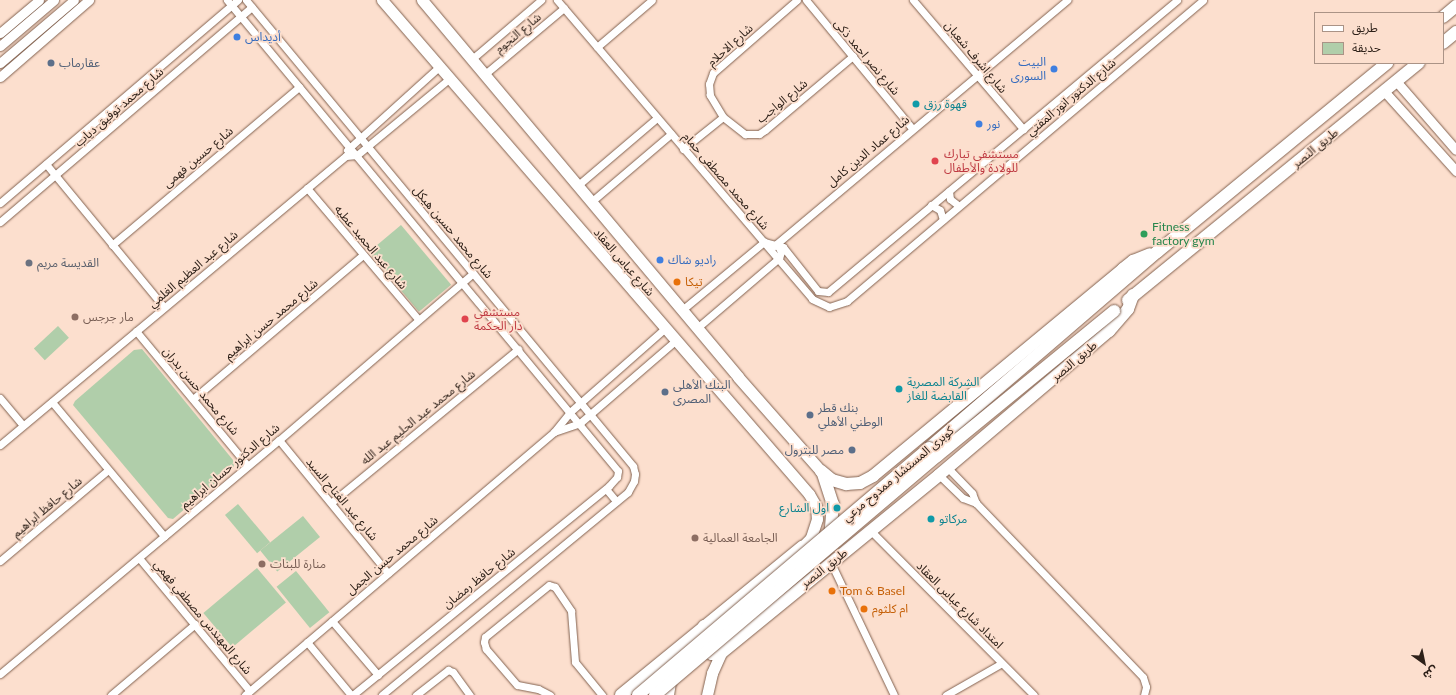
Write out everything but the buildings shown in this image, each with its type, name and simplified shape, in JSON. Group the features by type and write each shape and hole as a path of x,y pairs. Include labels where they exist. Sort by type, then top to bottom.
{"highway":[{"path":"1444,16 1456,6"},
{"path":"1444,42 1456,32"},
{"name":"طريق النصر","path":"821,471 832,480 846,484 860,483 873,476 1123,269 1133,261 1157,252 1386,64"},
{"name":"طريق النصر","path":"721,653 797,589 944,472 1109,332 1124,315 1133,295 1418,64"},
{"name":"كوبرى المستشار ممدوح مرعي","path":"639,695 1157,252"},
{"name":"كوبرى المستشار ممدوح مرعي","path":"656,695 937,456 1133,295"},
{"path":"797,589 829,541 832,532 833,504 821,471"},
{"path":"873,476 873,488 880,498 890,504 907,501"},
{"path":"623,693 802,547"},
{"path":"701,629 700,643 704,650 712,654 721,653"},
{"path":"668,695 675,664 701,629"},
{"path":"623,693 636,692 639,695"}],"main road":[{"name":"شارع عباس العقاد","path":"382,0 664,329 813,500 817,512 816,526 811,538 802,547"},
{"name":"شارع عباس العقاد","path":"422,0 697,328 821,471"},
{"path":"707,695 712,673 721,653"}],"street":[{"path":"0,33 39,0"},
{"path":"0,46 54,0"},
{"path":"0,63 74,0"},
{"path":"0,77 89,0"},
{"name":"شارع محمد توفيق دياب","path":"0,203 229,3 238,0"},
{"name":"شارع محمد حسين هيكل","path":"246,0 633,466 634,481 628,492 616,502"},
{"name":"شارع النجوم","path":"472,59 541,0"},
{"name":"شارع محمد مصطفى حمام","path":"557,0 683,149 779,258 812,299 820,305"},
{"path":"597,47 652,0"},
{"name":"شارع الاحلام","path":"723,117 710,95 709,84 713,74 797,0"},
{"name":"شارع نصر احمد ذكى","path":"806,0 912,128"},
{"name":"شارع عماد الدين كامل","path":"771,249 912,128 1067,0"},
{"name":"شارع الدكتور انور المفتي","path":"777,243 786,250 818,291 828,292 1177,0"},
{"name":"شارع الدكتور انور المفتي","path":"820,305 834,306 847,301 1203,0"},
{"name":"شارع اشرف شعبان","path":"917,1 976,75 1022,129"},
{"name":"شارع محمد حسين هيكل","path":"229,3 580,423 615,466 617,477"},
{"name":"شارع محمد توفيق دياب","path":"0,222 252,7"},
{"name":"شارع النجوم","path":"485,74 564,8"},
{"name":"شارع الواجب","path":"723,117 739,131 745,134 759,134 853,56"},
{"path":"439,67 349,146 346,156 357,155 449,79"},
{"path":"1396,81 1454,148 1442,156"},
{"name":"شارع حسين فهمى","path":"112,245 299,87"},
{"path":"1384,91 1456,171"},
{"path":"683,149 723,117"},
{"path":"577,186 657,118"},
{"name":"شارع محمد مصطفى حمام","path":"591,202 671,134"},
{"name":"شارع عبد العظيم الغلمي","path":"0,445 346,156"},
{"path":"46,164 164,307"},
{"name":"شارع عبد الحميد عطيه","path":"307,188 418,319"},
{"path":"949,190 950,198 959,206"},
{"path":"931,205 940,210 942,220"},
{"path":"682,310 764,242"},
{"name":"شارع محمد مصطفى حمام","path":"764,242 777,243"},
{"path":"697,328 779,258 781,252 777,243"},
{"name":"شارع محمد حسن ابراهيم","path":"193,399 363,255"},
{"name":"شارع الدكتور حسان ابراهيم","path":"0,674 279,440 473,272"},
{"name":"شارع محمد حسن الجمل","path":"248,693 388,572 554,432 570,412 664,329"},
{"name":"شارع محمد حسن بدران","path":"136,332 248,466"},
{"name":"شارع محمد حسن الجمل","path":"554,432 580,423 675,341"},
{"name":"شارع محمد عبد الحليم عبد الله","path":"332,502 518,349"},
{"path":"0,398 23,425"},
{"path":"52,402 164,536"},
{"name":"شارع عبد الفتاح السيد","path":"279,440 332,502 388,572"},
{"name":"شارع حافظ ابراهيم","path":"0,561 108,470"},
{"path":"944,472 963,498 976,503"},
{"path":"944,472 972,493 976,503 1143,677 1146,688 1144,695"},
{"name":"شارع حافظ رمضان","path":"352,695 606,489 617,477"},
{"path":"382,695 616,502 606,489"},
{"name":"امتداد شارع عباس العقاد","path":"870,531 1034,695"},
{"name":"شارع المهندس مصطفي فهمي","path":"139,558 195,624 248,693"},
{"path":"831,563 894,695"},
{"path":"550,695 538,688 517,685 486,649 484,642 485,637 549,585 555,587 571,611 575,662 602,695"},
{"path":"332,621 378,675"},
{"path":"111,695 195,624"},
{"path":"307,642 352,695"},
{"path":"946,695 1002,663"},
{"path":"416,695 448,670 453,672 470,695"}],"green space":[{"path":"401,225 451,285 419,312 369,252"},
{"path":"58,326 69,338 45,360 34,349"},
{"path":"142,349 233,460 234,467 173,519 168,518 73,405 75,401 134,350"},
{"path":"238,504 270,542 257,553 225,515"},
{"path":"303,516 320,537 277,572 260,551"},
{"path":"257,568 286,602 232,647 203,613"},
{"path":"296,571 329,612 310,628 277,587"}],"place":[{"name":"أديداس","path":"237,37"},
{"name":"عقارماب","path":"51,63"},
{"name":"البيت السورى","path":"1054,69"},
{"name":"قهوة رزق","path":"916,104"},
{"name":"نور","path":"979,124"},
{"name":"مستشفى تبارك للولادة والأطفال","path":"935,161"},
{"name":"Fitness factory gym","path":"1144,234"},
{"name":"راديو شاك","path":"660,260"},
{"name":"القديسة مريم","path":"29,263"},
{"name":"تيكا","path":"677,282"},
{"name":"مار جرجس","path":"75,317"},
{"name":"مستشفي دار الحكمة","path":"465,319"},
{"name":"الشركة المصرية القابضة للغاز","path":"899,389"},
{"name":"البنك الأهلى المصرى","path":"665,392"},
{"name":"بنك قطر الوطني الأهلي","path":"810,415"},
{"name":"مصر للبترول","path":"852,450"},
{"name":"اول الشارع","path":"837,508"},
{"name":"مركاتو","path":"931,519"},
{"name":"الجامعة العمالية","path":"695,538"},
{"name":"منارة للبنات","path":"262,564"},
{"name":"Tom & Basel","path":"832,591"},
{"name":"ام كلثوم","path":"864,609"}]}
